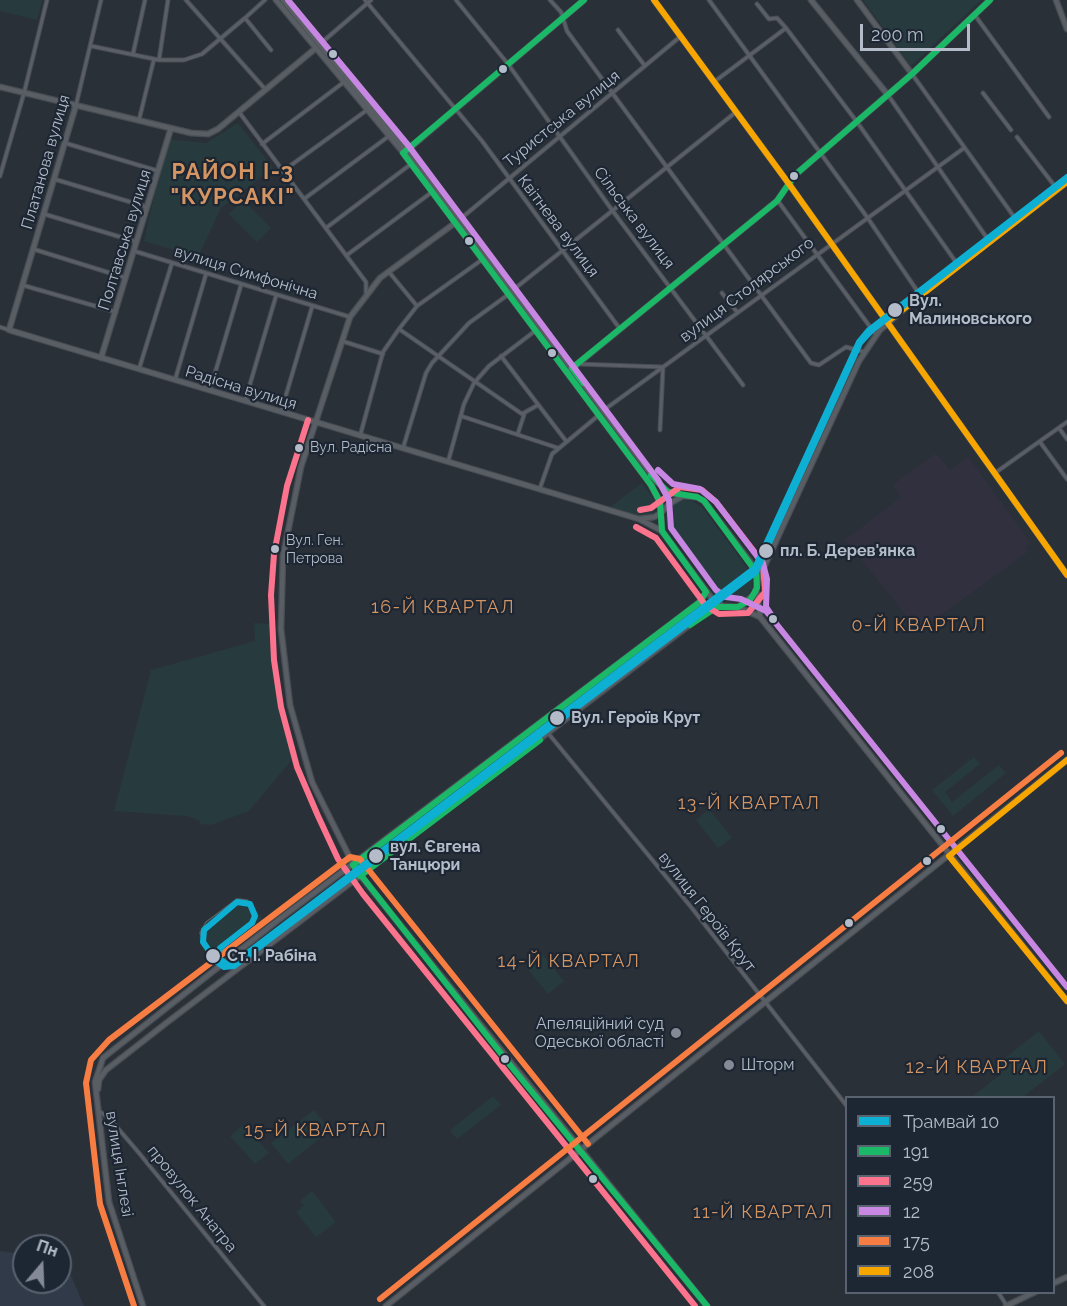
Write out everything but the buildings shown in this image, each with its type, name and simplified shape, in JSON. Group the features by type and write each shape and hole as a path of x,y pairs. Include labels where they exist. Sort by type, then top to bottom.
{"street":[{"path":"0,177 47,0"},
{"name":"Платанова вулиця","path":"9,330 76,105 101,0"},
{"path":"133,54 145,0"},
{"path":"159,60 168,0"},
{"path":"186,0 265,89"},
{"path":"91,46 159,60 184,60 202,54 265,0"},
{"path":"276,0 318,46 405,152 511,292 536,330 572,368 663,367 660,430"},
{"path":"283,0 344,82 405,152 411,164 458,221 483,259 572,368 651,485 660,502 662,531 706,592 723,606"},
{"name":"Сільська вулиця","path":"456,0 508,64 612,210 743,385"},
{"path":"550,0 563,17 567,31 814,365 846,347 865,352"},
{"path":"405,152 584,0"},
{"path":"654,0 831,242 1067,575"},
{"path":"710,0 867,217 920,295"},
{"path":"811,0 888,95 936,168 964,202 972,218 991,242"},
{"path":"857,0 1017,222"},
{"path":"572,368 777,201 789,184 912,74 990,0"},
{"path":"1056,0 1067,29"},
{"path":"0,87 171,128 208,134 318,46 368,1"},
{"name":"Квітнева вулиця","path":"368,1 508,178 620,329"},
{"path":"757,4 769,19 777,18 786,28 857,122 958,266"},
{"path":"974,14 1049,117"},
{"path":"245,18 271,50"},
{"path":"714,82 786,28"},
{"path":"618,30 645,66"},
{"name":"Туристська вулиця","path":"681,36 458,221 389,272 366,293 350,317 301,467 289,519 280,595 286,683 297,737 326,813 353,865 707,1306"},
{"path":"140,120 154,59"},
{"path":"262,144 344,82"},
{"path":"984,93 1011,130"},
{"path":"283,171 367,110"},
{"path":"238,112 366,282 366,293"},
{"path":"402,450 426,373 437,356 469,323 736,112"},
{"name":"Полтавська вулиця","path":"102,358 171,128"},
{"path":"304,200 389,136"},
{"path":"1017,137 1057,189"},
{"path":"65,143 158,171"},
{"name":"вулиця Столярського","path":"539,490 552,454 566,441 831,242 964,148"},
{"path":"326,228 411,164"},
{"path":"54,179 147,207"},
{"path":"758,580 865,352 876,335 887,322 920,295 1067,182"},
{"path":"346,256 432,192"},
{"path":"777,201 876,335"},
{"path":"44,214 137,242"},
{"path":"33,249 126,278"},
{"name":"вулиця Симфонічна","path":"134,251 350,317"},
{"path":"360,436 383,354 399,329 417,306 483,259"},
{"path":"139,369 172,263"},
{"path":"389,272 417,306"},
{"path":"175,380 207,274"},
{"path":"22,285 116,312"},
{"path":"210,391 241,285"},
{"path":"722,292 737,312"},
{"path":"245,402 276,296"},
{"path":"281,412 312,307"},
{"path":"0,327 9,330"},
{"path":"399,329 474,383 524,415"},
{"name":"Радісна вулиця","path":"9,330 402,450 639,519 662,531"},
{"path":"447,463 474,383 501,356 536,330"},
{"path":"342,341 383,354"},
{"path":"501,356 566,441"},
{"path":"518,433 524,415 538,405"},
{"path":"601,413 656,481 668,492 683,496 697,496 704,501 748,558 758,580 756,598 760,617 1067,1001"},
{"path":"461,416 558,448"},
{"path":"994,474 1067,422"},
{"path":"1059,428 1067,438"},
{"path":"1040,442 1067,479"},
{"path":"639,519 650,518 661,513 669,504 683,496"},
{"path":"738,607 750,600 758,588"},
{"path":"109,1068 102,1068 103,1058 700,602 706,592"},
{"path":"97,1094 99,1080 109,1068 708,611 723,606 738,607 760,617"},
{"name":"вулиця Героїв Крут","path":"548,733 684,899 845,1105"},
{"path":"386,1306 1067,760"},
{"name":"вулиця Інглезі","path":"103,1058 96,1076 110,1202 143,1306"},
{"name":"провулок Анатра","path":"99,1111 110,1119 132,1144 264,1306"},
{"path":"1007,1306 1033,1294"}],"shaded area":[{"path":"936,453 950,470 968,457 1031,543 1026,547 1029,551 919,631 845,540 901,497 893,485"},
{"path":"0,1251 12,1252 12,1294 72,1294 72,1278 84,1306 0,1306"}],"green space":[{"path":"0,0 42,0 37,20 0,11"},
{"path":"863,0 981,0 911,66"},
{"path":"238,123 273,168 221,208 198,257 144,241 167,139 206,143"},
{"path":"243,200 271,228 257,242 229,214"},
{"path":"642,483 657,504 652,516 640,517 610,507"},
{"path":"685,500 702,507 749,571 753,581 752,590 741,601 728,603 717,597 667,529 665,517 668,509 676,502"},
{"path":"254,623 271,624 275,673 295,756 249,811 211,825 200,824 199,820 186,816 114,811 151,670 255,641"},
{"path":"974,757 980,764 945,792 952,802 999,765 1006,773 953,816 932,790"},
{"path":"709,809 732,838 718,848 696,820"},
{"path":"236,897 249,899 264,921 251,926 228,944 228,952 215,962 199,939 199,928"},
{"path":"542,954 564,981 548,994 526,967"},
{"path":"1039,1031 1065,1064 1024,1096 973,1096 1001,1074 995,1066"},
{"path":"493,1096 501,1105 457,1139 450,1130"},
{"path":"314,1110 330,1130 288,1164 271,1143"},
{"path":"244,1124 269,1153 255,1164 230,1136"},
{"path":"312,1191 336,1222 316,1237 296,1212 304,1206 300,1201"}],"tram line":[{"name":"10","path":"1067,177 869,330 859,342 755,568 241,958 228,965 218,958 220,948 252,923 255,916 250,904 237,902 204,930 203,942 217,962 224,967 234,966 756,572 860,343 871,331 1067,179"},
{"path":"205,946 200,933 206,922 237,899 247,900 253,907"}],"transit line":[{"name":"12","path":"288,0 408,145 658,480 669,500 671,528 716,590 726,597 741,599 766,611 1067,987"},
{"name":"191","path":"584,0 403,153 651,485 660,502 662,531 706,592 700,602 353,865 510,1065 707,1306"},
{"name":"208","path":"654,0 789,184 1067,575"},
{"name":"191","path":"583,383 572,368 777,201 795,175 912,74 990,0"},
{"name":"208","path":"887,322 1067,182"},
{"name":"259","path":"308,420 287,486 274,554 271,595 274,660 281,707 297,767 318,816 338,859 363,894 695,1306"},
{"name":"12","path":"658,470 673,484 700,489 716,502 763,564 767,579 766,607 772,616"},
{"name":"191","path":"651,475 668,492 697,497 704,501 756,572 757,588 750,600 738,607 717,607 690,625"},
{"name":"259","path":"636,527 656,538 706,606 719,614 748,613 765,592 763,563 716,502 702,490 680,487 651,508 640,510"},
{"name":"191","path":"360,876 540,740"},
{"name":"175","path":"380,1299 1061,753"},
{"name":"208","path":"949,856 1067,760"},
{"name":"208","path":"949,856 1067,1001"},
{"name":"175","path":"134,1306 100,1204 86,1083 91,1060 109,1040 350,857 360,859 588,1144"}],"place":[{"name":"Вул. Малиновського","path":"895,310"},
{"name":"Вул. Радісна","path":"299,448"},
{"name":"Вул. Ген. Петрова","path":"275,549"},
{"name":"пл. Б. Дерев'янка","path":"766,551"},
{"name":"Вул. Героїв Крут","path":"557,718"},
{"name":"вул. Євгена Танцюри","path":"376,856"},
{"name":"Ст. І. Рабіна","path":"213,956"},
{"name":"Апеляційний суд Одеської області","path":"676,1033"},
{"name":"Шторм","path":"729,1065"}],"district":[{"name":"РАЙОН І-3 \"КУРСАКІ\"","path":"233,184"},
{"name":"16-Й КВАРТАЛ","path":"443,608"},
{"name":"0-Й КВАРТАЛ","path":"919,626"},
{"name":"13-Й КВАРТАЛ","path":"749,804"},
{"name":"14-Й КВАРТАЛ","path":"569,962"},
{"name":"12-Й КВАРТАЛ","path":"977,1068"},
{"name":"15-Й КВАРТАЛ","path":"316,1131"},
{"name":"11-Й КВАРТАЛ","path":"763,1213"}]}
